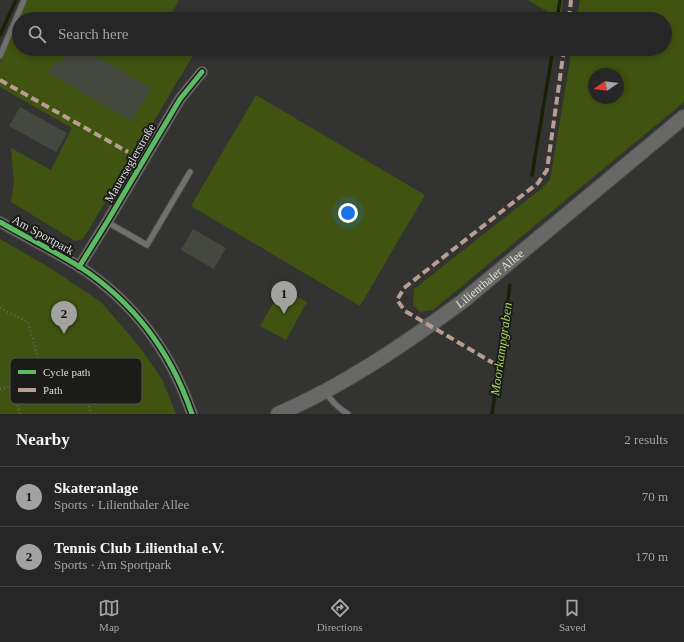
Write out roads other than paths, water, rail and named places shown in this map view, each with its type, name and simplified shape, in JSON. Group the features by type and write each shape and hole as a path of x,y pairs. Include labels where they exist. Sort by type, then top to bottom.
{"main road":[{"name":"Lilienthaler Allee","path":"278,414 357,373 397,349 463,301 684,117"}],"street":[{"name":"Mauerseglerstraße","path":"79,267 108,222 180,99 202,72"},
{"name":"Am Sportpark","path":"0,222 79,267 129,307 144,324 168,359 180,382 192,414"}],"lane":[{"path":"19,12 24,0"},
{"path":"0,56 12,28"},
{"path":"108,222 147,245 190,172"},
{"path":"324,391 336,406 348,414"}],"waterway":[{"path":"0,35 16,0"},
{"name":"Moorkampgraben","path":"558,12 560,0"},
{"name":"Moorkampgraben","path":"532,175 552,56"},
{"name":"Moorkampgraben","path":"492,414 510,285"}],"place":[{"name":"Skateranlage","path":"284,314"},
{"name":"Tennis Club Lilienthal e.V.","path":"64,334"}]}
